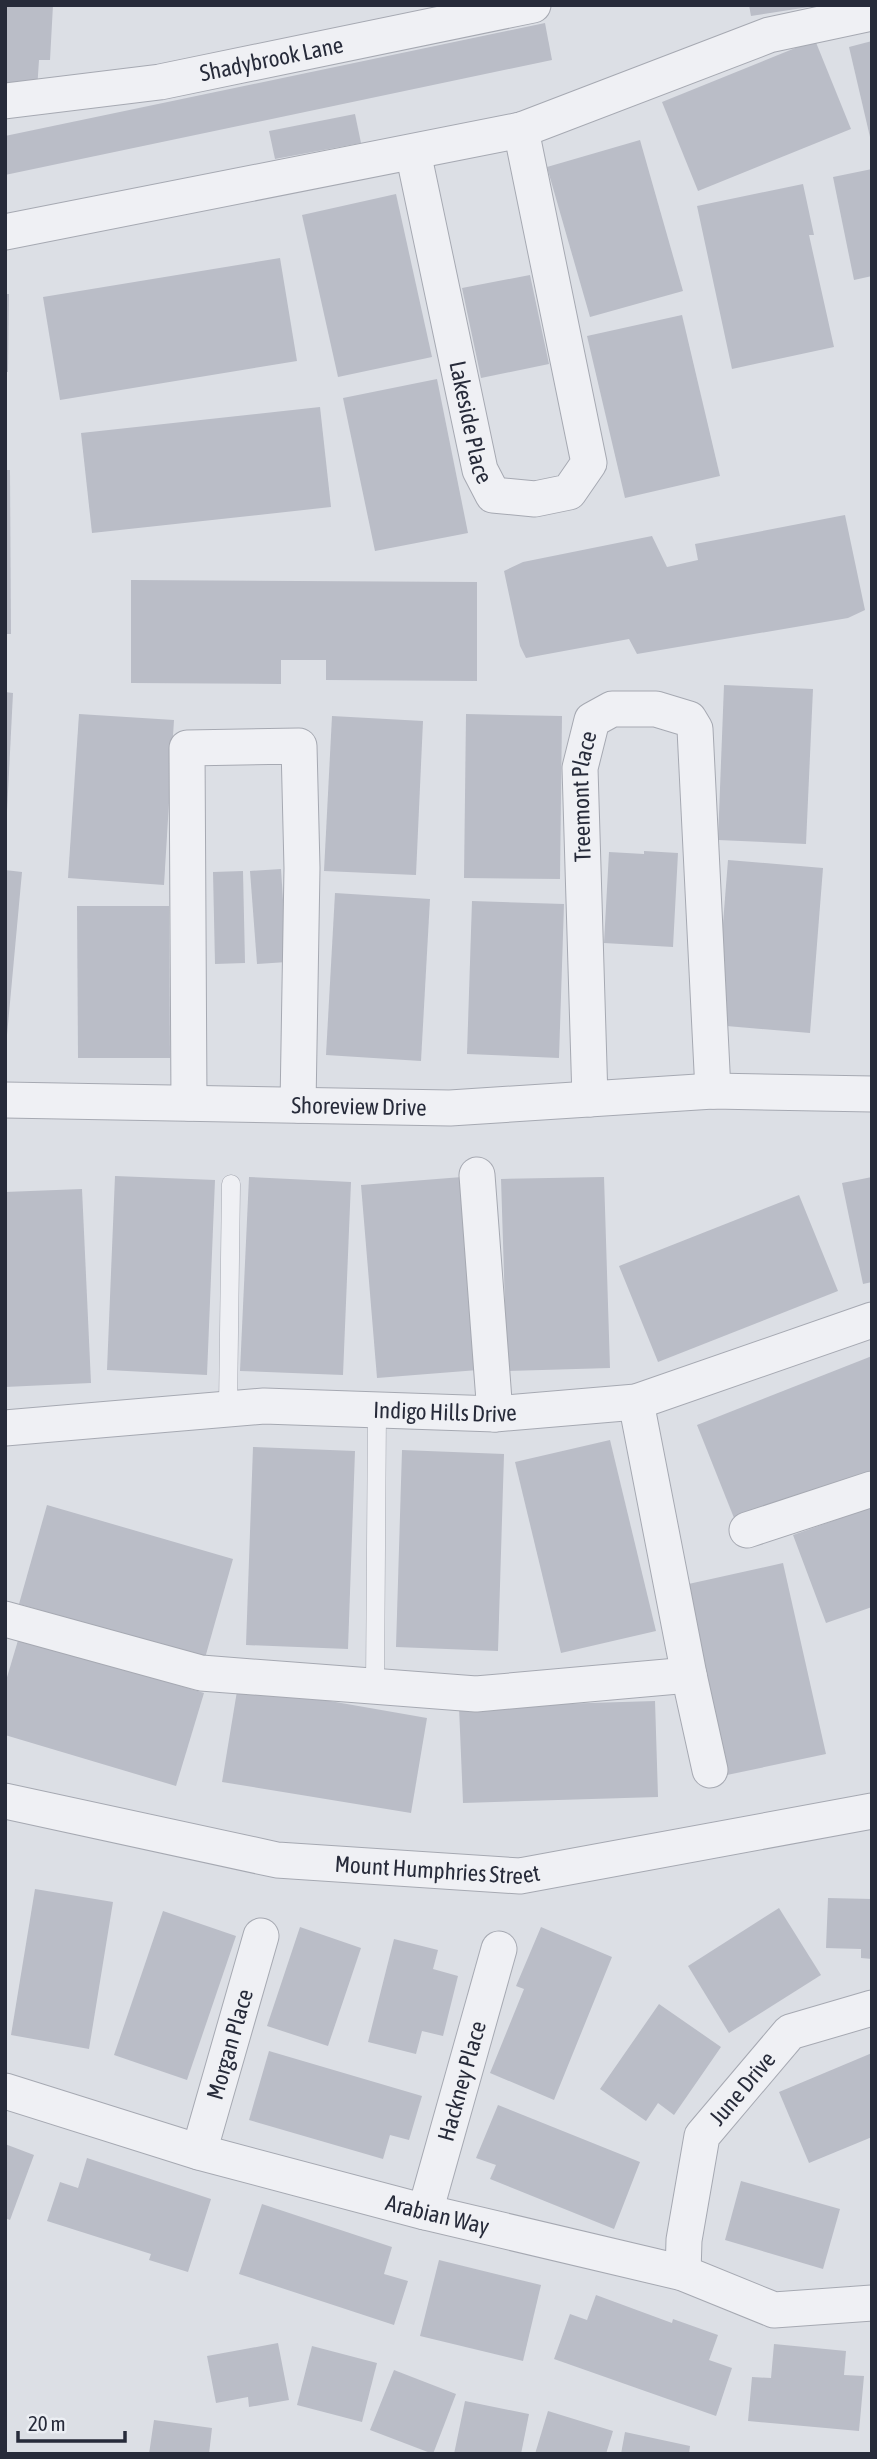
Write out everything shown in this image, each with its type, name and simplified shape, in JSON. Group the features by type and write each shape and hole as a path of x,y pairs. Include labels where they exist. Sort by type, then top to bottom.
{"street":[{"name":"Shadybrook Lane","path":"5,101 160,82 533,5"},
{"path":"5,232 521,130 769,35 872,13"},
{"name":"Lakeside Place","path":"414,152 481,470 493,495 535,499 569,492 589,463 521,130"},
{"name":"Treemont Place","path":"590,1099 580,768 592,720 612,709 656,709 689,719 695,729 713,1091"},
{"path":"189,1103 187,748 299,746 302,868 298,1105"},
{"name":"Shoreview Drive","path":"5,1100 450,1108 713,1091 872,1094"},
{"path":"477,1175 495,1415"},
{"name":"Indigo Hills Drive","path":"5,1428 264,1406 495,1415 636,1402 872,1320"},
{"path":"636,1402 710,1770"},
{"path":"747,1530 872,1489"},
{"path":"5,1619 201,1673 476,1694 689,1675"},
{"name":"Mount Humphries Street","path":"5,1801 277,1860 520,1876 872,1811"},
{"name":"Morgan Place","path":"199,2152 261,1936"},
{"name":"Hackney Place","path":"425,2212 499,1949"},
{"name":"June Drive","path":"683,2273 684,2240 702,2136 790,2032 872,2008"},
{"name":"Arabian Way","path":"5,2091 199,2152 425,2212 683,2273 774,2310 872,2303"}],"lane":[{"path":"229,1408 231,1184"},
{"path":"375,1686 377,1410"}],"building":[{"path":"5,5 53,5 50,60 39,60 37,90 5,88"},
{"path":"749,5 808,5 809,7 751,16"},
{"path":"545,23 552,60 5,175 5,136"},
{"path":"815,40 851,129 698,191 662,102"},
{"path":"872,41 872,137 870,137 849,47"},
{"path":"355,114 361,143 275,159 269,131"},
{"path":"640,140 683,291 590,317 547,167"},
{"path":"872,169 872,276 854,280 833,177"},
{"path":"803,184 814,235 809,235 834,347 732,369 697,206"},
{"path":"396,194 432,357 338,377 302,215"},
{"path":"280,258 297,361 60,400 43,297"},
{"path":"530,275 549,364 481,378 462,288"},
{"path":"5,294 9,294 8,372 5,372"},
{"path":"682,315 720,476 625,498 587,336"},
{"path":"437,379 468,533 375,551 343,398"},
{"path":"320,407 331,507 92,533 81,433"},
{"path":"5,470 10,470 11,634 5,634"},
{"path":"845,515 865,610 848,618 637,654 629,639 526,658 520,646 504,571 523,562 652,536 667,567 698,560 695,544"},
{"path":"131,580 477,582 477,681 326,680 326,660 281,660 281,684 131,683"},
{"path":"724,685 813,689 806,844 718,840"},
{"path":"5,692 13,693 7,812 5,812"},
{"path":"79,714 174,720 164,885 68,878"},
{"path":"466,714 562,716 560,879 464,878"},
{"path":"332,716 423,721 416,875 324,871"},
{"path":"644,851 678,853 673,947 604,943 609,852 644,854"},
{"path":"728,860 823,868 810,1033 715,1025"},
{"path":"281,869 287,962 257,964 250,871"},
{"path":"5,870 22,872 7,1035 5,1035"},
{"path":"243,871 245,963 215,964 213,872"},
{"path":"335,893 430,899 421,1061 326,1055"},
{"path":"472,901 564,904 559,1058 467,1054"},
{"path":"77,906 169,906 170,1058 78,1058"},
{"path":"115,1176 215,1180 207,1375 107,1370"},
{"path":"249,1177 351,1182 343,1375 240,1371"},
{"path":"462,1177 478,1370 377,1378 361,1185"},
{"path":"604,1177 610,1368 507,1371 501,1179"},
{"path":"872,1177 872,1282 863,1284 842,1183"},
{"path":"82,1189 91,1383 5,1387 5,1192"},
{"path":"799,1195 838,1291 658,1362 619,1266"},
{"path":"872,1356 872,1470 736,1523 697,1425"},
{"path":"610,1440 656,1631 561,1653 515,1462"},
{"path":"253,1447 355,1451 348,1649 246,1645"},
{"path":"402,1450 504,1454 498,1651 396,1647"},
{"path":"47,1505 233,1559 205,1658 19,1604"},
{"path":"872,1507 872,1607 826,1623 793,1535"},
{"path":"783,1563 826,1754 727,1775 684,1585"},
{"path":"19,1637 204,1693 176,1786 5,1735 5,1684"},
{"path":"238,1685 427,1718 411,1813 222,1782"},
{"path":"655,1701 658,1797 463,1803 459,1707"},
{"path":"35,1889 113,1902 89,2049 11,2035"},
{"path":"828,1898 872,1899 872,1959 861,1958 861,1949 826,1948"},
{"path":"779,1908 821,1975 729,2033 688,1966"},
{"path":"163,1911 236,1936 187,2080 114,2055"},
{"path":"300,1927 361,1948 328,2046 267,2026"},
{"path":"541,1927 612,1957 554,2100 490,2073 524,1989 516,1986"},
{"path":"394,1939 438,1950 433,1969 458,1976 443,2036 422,2031 416,2054 368,2042"},
{"path":"659,2004 721,2047 674,2115 658,2103 646,2121 600,2089"},
{"path":"269,2051 422,2096 409,2140 390,2135 383,2159 249,2120"},
{"path":"872,2053 872,2137 809,2163 779,2092"},
{"path":"498,2105 640,2162 614,2229 490,2179 496,2165 476,2158"},
{"path":"5,2144 34,2155 10,2220 5,2218"},
{"path":"87,2158 211,2199 188,2272 149,2260 151,2254 47,2221 60,2182 78,2188"},
{"path":"741,2181 840,2209 823,2269 725,2240"},
{"path":"262,2204 392,2247 384,2274 408,2281 394,2325 239,2274"},
{"path":"439,2260 541,2285 523,2361 420,2336"},
{"path":"596,2295 672,2323 673,2319 718,2335 709,2360 732,2368 716,2416 554,2359 570,2314 587,2320"},
{"path":"278,2343 289,2400 249,2407 248,2397 216,2403 207,2356"},
{"path":"774,2344 846,2351 844,2375 864,2376 859,2431 748,2421 752,2377 771,2378"},
{"path":"312,2346 377,2363 362,2422 297,2405"},
{"path":"394,2370 456,2394 433,2454 370,2430"},
{"path":"465,2401 529,2414 521,2454 454,2454"},
{"path":"548,2411 613,2431 606,2454 535,2454"},
{"path":"154,2420 212,2428 209,2454 149,2454"},
{"path":"625,2432 690,2446 689,2454 621,2454"}]}
